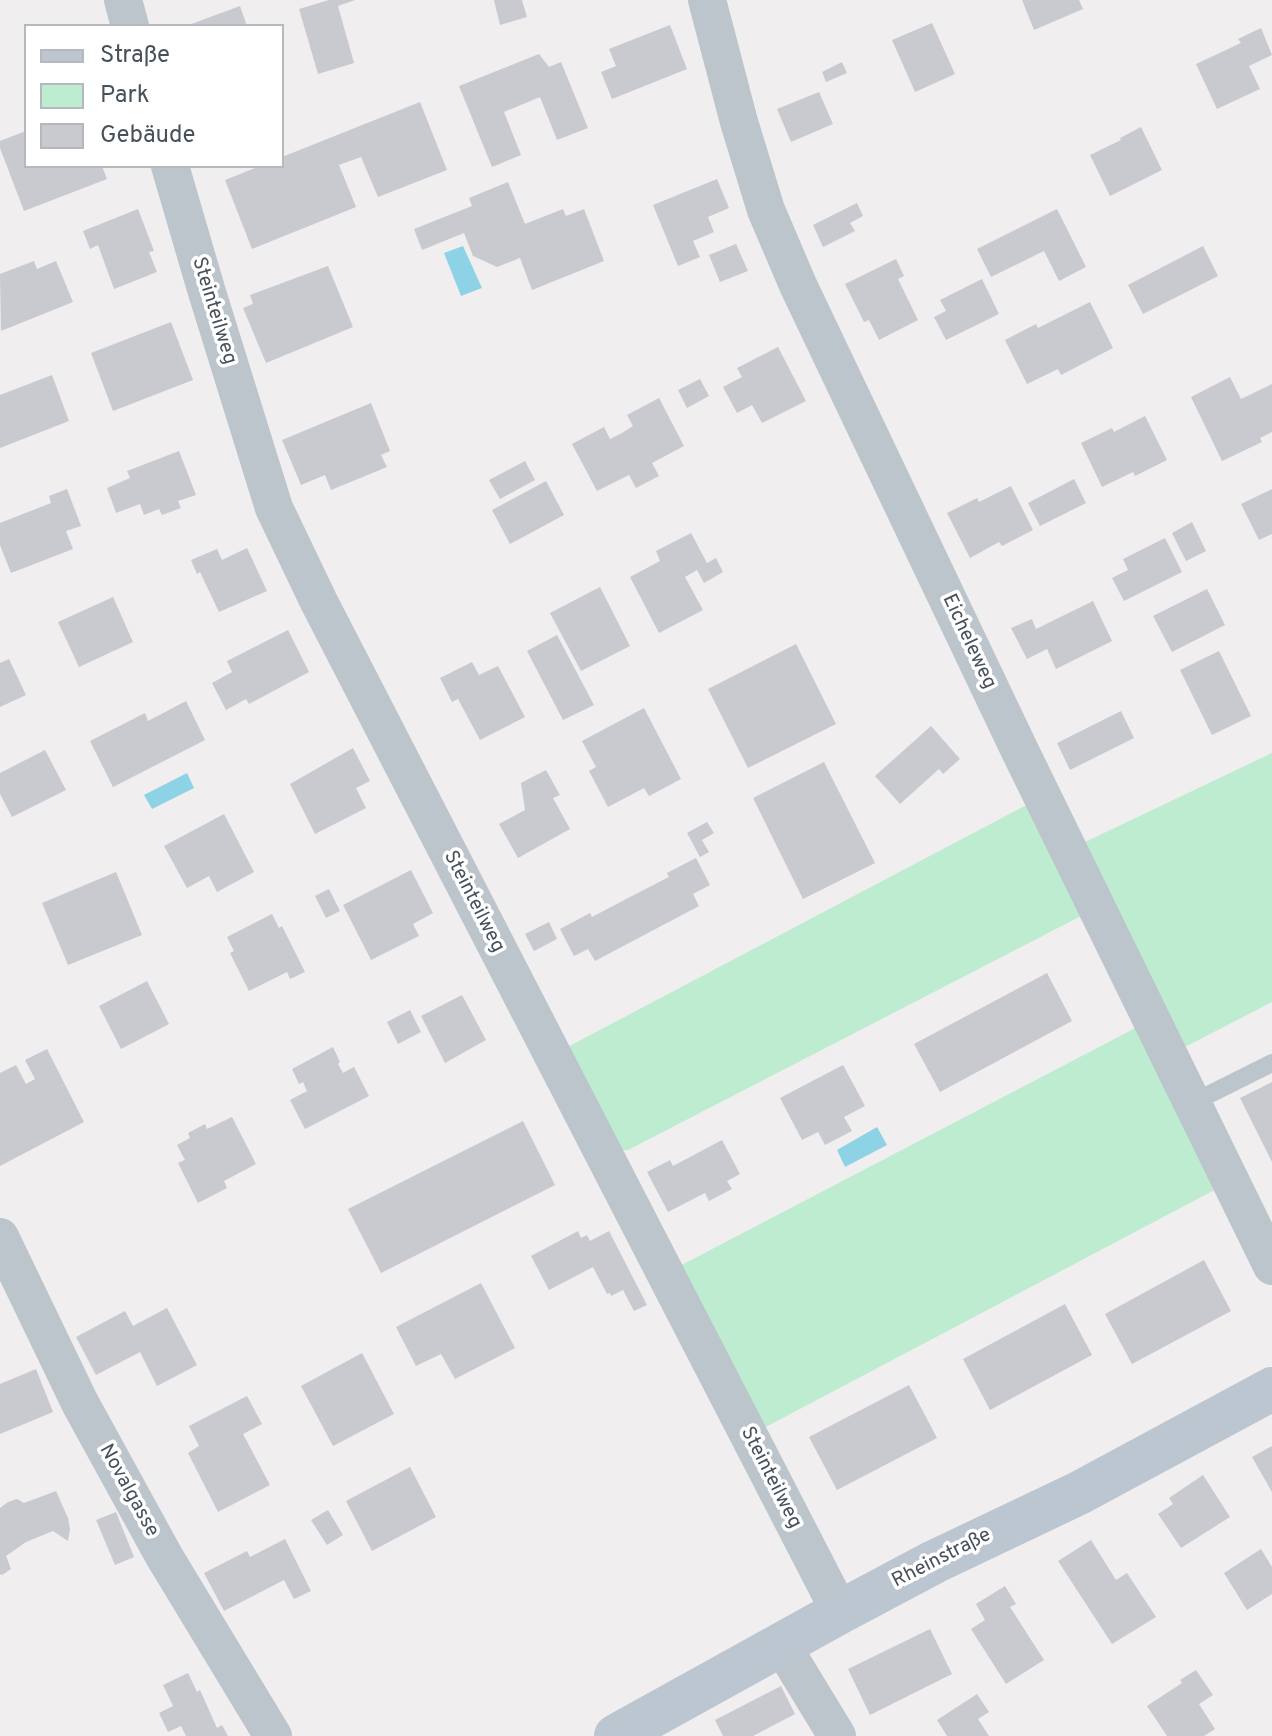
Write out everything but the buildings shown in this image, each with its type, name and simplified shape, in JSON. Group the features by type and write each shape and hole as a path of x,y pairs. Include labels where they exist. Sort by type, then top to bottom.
{"main road":[{"name":"Rheinstraße","path":"616,1736 934,1562 1079,1493 1272,1389"}],"street":[{"path":"123,0 129,24"},
{"name":"Eicheleweg","path":"707,0 766,210 798,285 1020,751 1272,1266"},
{"name":"Steinteilweg","path":"171,168 274,508 319,602 840,1612"},
{"name":"Novalgasse","path":"0,1237 80,1403 156,1543 273,1736"},
{"path":"781,1644 837,1736"}],"lane":[{"path":"1192,1103 1272,1063"}],"green space":[{"path":"1272,753 1272,1002 1183,1048 1083,843"},
{"path":"1034,801 1083,915 628,1150 618,1150 560,1051"},
{"path":"1145,1023 1222,1186 760,1430 672,1270"}],"water":[{"path":"463,246 482,288 461,296 444,253"},
{"path":"187,773 194,788 152,809 144,795"},
{"path":"877,1127 887,1145 845,1167 837,1150"}]}
